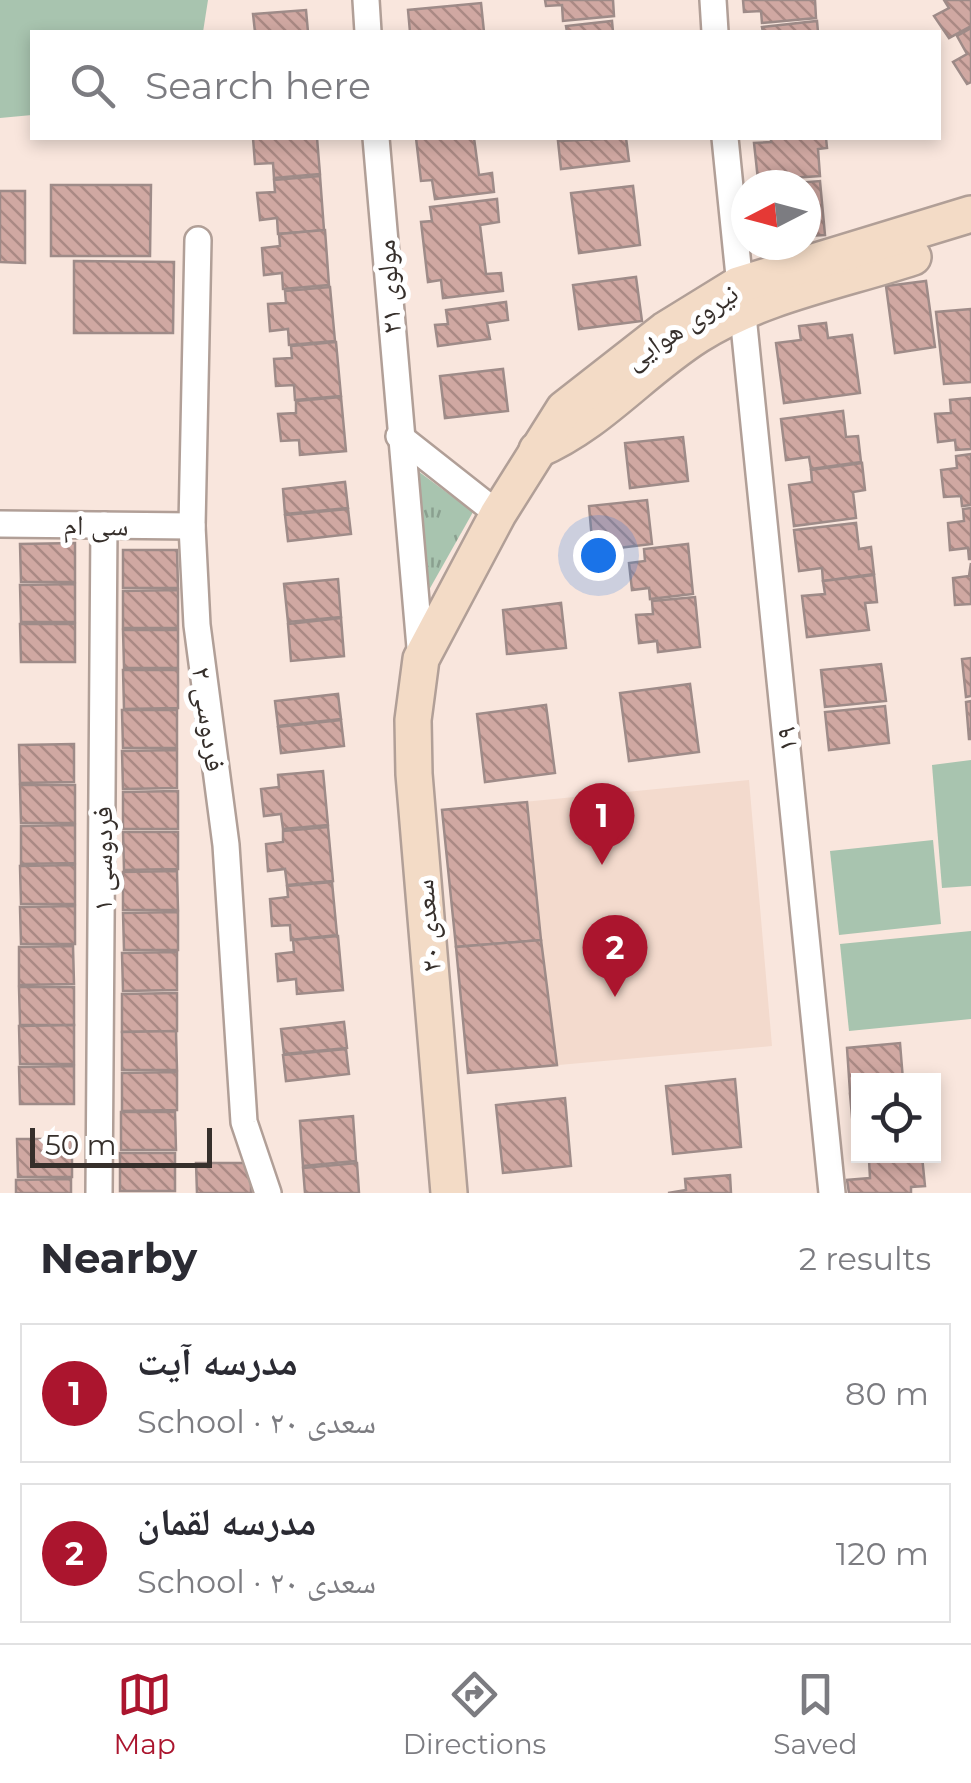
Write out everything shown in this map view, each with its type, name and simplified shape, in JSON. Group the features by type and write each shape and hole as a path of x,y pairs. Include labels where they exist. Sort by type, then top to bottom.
{"street":[{"path":"366,0 368,30"},
{"path":"712,0 716,30"},
{"name":"مولوی ۲۱","path":"376,140 421,659"},
{"name":"۱۹","path":"725,140 832,1193"},
{"name":"نیروی هوایی","path":"421,659 498,514 564,409 665,330 740,298 971,214"},
{"name":"نیروی هوایی","path":"740,298 971,238"},
{"name":"فردوسی ۲","path":"198,240 192,526 197,625 226,845 244,1122 268,1193"},
{"path":"399,436 498,514"},
{"name":"سی ام","path":"0,524 192,526"},
{"name":"فردوسی ۱","path":"99,1193 104,525"},
{"name":"سعدی ۲۰","path":"421,659 414,720 414,774 449,1193"}],"shaded area":[{"path":"749,780 772,1046 468,1073 442,810"}],"green space":[{"path":"0,0 208,0 203,30 30,30 30,115 0,118"},
{"path":"418,471 473,512 429,590"},
{"path":"971,760 971,886 942,888 932,765"},
{"path":"933,840 941,924 839,935 830,851"},
{"path":"971,931 971,1019 849,1031 840,944"}],"building":[{"path":"545,0 613,0 614,16 563,21 562,5 546,6"},
{"path":"743,0 815,0 816,18 762,23 761,11 744,12"},
{"path":"944,0 971,0 971,26 949,38 934,16 949,8"},
{"path":"481,3 484,30 410,30 408,10"},
{"path":"306,10 308,30 255,30 253,14"},
{"path":"612,21 613,30 567,30 566,26"},
{"path":"817,21 818,30 763,30 762,27"},
{"path":"971,28 971,82 967,84 953,62 967,54 957,36"},
{"path":"253,140 317,140 320,174 274,178 273,163 255,164"},
{"path":"416,140 474,140 479,175 492,173 494,192 435,199 432,180 421,181"},
{"path":"626,140 629,161 561,169 558,141"},
{"path":"826,140 827,148 818,149 820,170 757,170 754,143"},
{"path":"320,176 324,230 278,234 277,218 260,220 257,193 275,192 274,180"},
{"path":"51,185 151,185 150,256 51,256"},
{"path":"633,186 640,245 579,253 571,193"},
{"path":"0,191 25,191 25,263 0,262"},
{"path":"821,192 825,235 821,235"},
{"path":"497,199 499,222 480,225 486,274 501,273 503,291 443,298 441,280 428,282 421,222 432,221 430,207"},
{"path":"325,230 329,285 283,289 282,273 264,275 262,248 280,246 279,234"},
{"path":"74,261 174,262 173,333 74,333"},
{"path":"636,277 642,321 579,329 573,285"},
{"path":"926,281 935,347 895,353 886,286"},
{"path":"330,287 335,341 289,345 288,329 270,331 268,304 286,303 285,291"},
{"path":"506,302 508,320 487,323 490,339 438,346 435,325 448,324 446,310"},
{"path":"971,309 971,382 944,384 936,312"},
{"path":"826,323 828,338 852,335 860,393 784,403 776,343 801,340 799,326"},
{"path":"336,342 341,396 295,400 294,385 276,386 274,359 292,358 291,346"},
{"path":"503,369 508,411 445,418 440,376"},
{"path":"341,397 346,451 300,455 299,440 281,441 278,414 296,413 296,401"},
{"path":"971,398 971,449 956,450 955,440 938,442 935,414 951,413 950,400"},
{"path":"843,411 846,437 858,436 861,462 811,469 809,457 786,460 781,419"},
{"path":"683,437 688,481 630,488 625,443"},
{"path":"971,454 971,505 962,506 961,496 944,497 941,470 957,468 956,456"},
{"path":"862,463 865,490 853,492 856,518 794,526 789,485 812,482 811,470"},
{"path":"345,482 348,508 285,514 283,489"},
{"path":"647,500 652,544 593,551 589,506"},
{"path":"971,508 969,559 968,548 950,550 948,523 964,521 963,509"},
{"path":"348,509 351,534 288,541 285,515"},
{"path":"856,523 859,549 871,547 874,574 823,581 822,568 799,571 794,530"},
{"path":"75,543 75,582 21,582 20,544"},
{"path":"688,544 693,594 650,599 649,588 632,590 629,563 645,561 644,549"},
{"path":"123,550 177,550 178,588 123,588"},
{"path":"971,563 971,604 955,605 953,578 969,576"},
{"path":"874,575 877,602 865,603 869,630 807,637 802,596 825,594 823,581"},
{"path":"338,579 341,617 288,622 284,584"},
{"path":"75,584 75,622 21,622 20,585"},
{"path":"178,590 178,628 123,628 123,591"},
{"path":"695,597 700,647 658,652 657,641 639,643 636,615 653,614 652,601"},
{"path":"561,603 566,648 507,654 503,610"},
{"path":"341,618 344,656 291,661 288,624"},
{"path":"20,624 75,624 75,662 21,662"},
{"path":"123,630 178,630 178,668 124,668"},
{"path":"971,658 971,696 966,697 962,659"},
{"path":"881,664 886,701 825,707 821,670"},
{"path":"123,670 178,670 178,708 124,709"},
{"path":"690,684 699,752 629,761 620,693"},
{"path":"338,694 341,719 278,726 275,701"},
{"path":"971,701 971,739 969,739 966,702"},
{"path":"546,705 555,773 485,782 477,714"},
{"path":"885,706 889,743 829,750 825,712"},
{"path":"122,710 177,710 177,748 123,748"},
{"path":"341,720 344,746 281,753 278,727"},
{"path":"74,744 74,782 20,783 19,745"},
{"path":"177,750 177,788 123,789 122,751"},
{"path":"323,771 328,825 283,829 281,814 264,816 261,789 279,787 278,775"},
{"path":"20,785 75,785 75,823 21,823"},
{"path":"178,791 178,829 123,829 123,792"},
{"path":"527,802 541,940 456,947 442,810"},
{"path":"75,825 75,863 21,864 21,826"},
{"path":"328,827 333,881 287,885 285,869 268,871 266,844 283,842 283,831"},
{"path":"123,832 178,832 178,869 124,870"},
{"path":"75,865 75,904 21,904 20,866"},
{"path":"177,871 178,910 123,910 123,872"},
{"path":"332,882 337,935 291,940 290,925 272,926 270,899 288,897 287,886"},
{"path":"75,906 75,944 21,944 20,907"},
{"path":"178,912 178,950 124,950 123,913"},
{"path":"338,936 343,990 297,994 296,979 278,981 276,954 294,952 293,940"},
{"path":"541,940 557,1065 468,1073 456,947"},
{"path":"73,946 74,984 19,985 19,947"},
{"path":"177,952 177,990 123,991 122,953"},
{"path":"19,987 74,987 74,1025 20,1025"},
{"path":"177,993 177,1031 122,1032 122,994"},
{"path":"344,1022 347,1048 284,1054 281,1029"},
{"path":"74,1025 74,1064 20,1064 19,1026"},
{"path":"176,1031 177,1070 122,1070 122,1032"},
{"path":"900,1043 902,1073 851,1073 850,1092 847,1048"},
{"path":"346,1049 349,1074 286,1081 283,1055"},
{"path":"74,1066 74,1104 20,1104 19,1067"},
{"path":"177,1072 177,1110 122,1111 122,1073"},
{"path":"735,1079 741,1147 673,1154 666,1086"},
{"path":"565,1098 571,1166 503,1173 496,1105"},
{"path":"121,1112 175,1112 176,1150 121,1150"},
{"path":"353,1116 356,1161 303,1166 300,1121"},
{"path":"17,1139 72,1139 72,1177 18,1177"},
{"path":"120,1153 175,1153 175,1191 120,1191"},
{"path":"196,1163 251,1163 251,1193 197,1193"},
{"path":"357,1163 359,1193 305,1193 303,1168"},
{"path":"869,1163 923,1163 925,1186 911,1187 911,1193 849,1193 847,1180 870,1178"},
{"path":"730,1175 731,1193 668,1193 686,1190 685,1179"},
{"path":"71,1179 71,1193 16,1193 16,1180"}],"place":[{"name":"مدرسه آیت","path":"602,865"},
{"name":"مدرسه لقمان","path":"615,997"}]}
